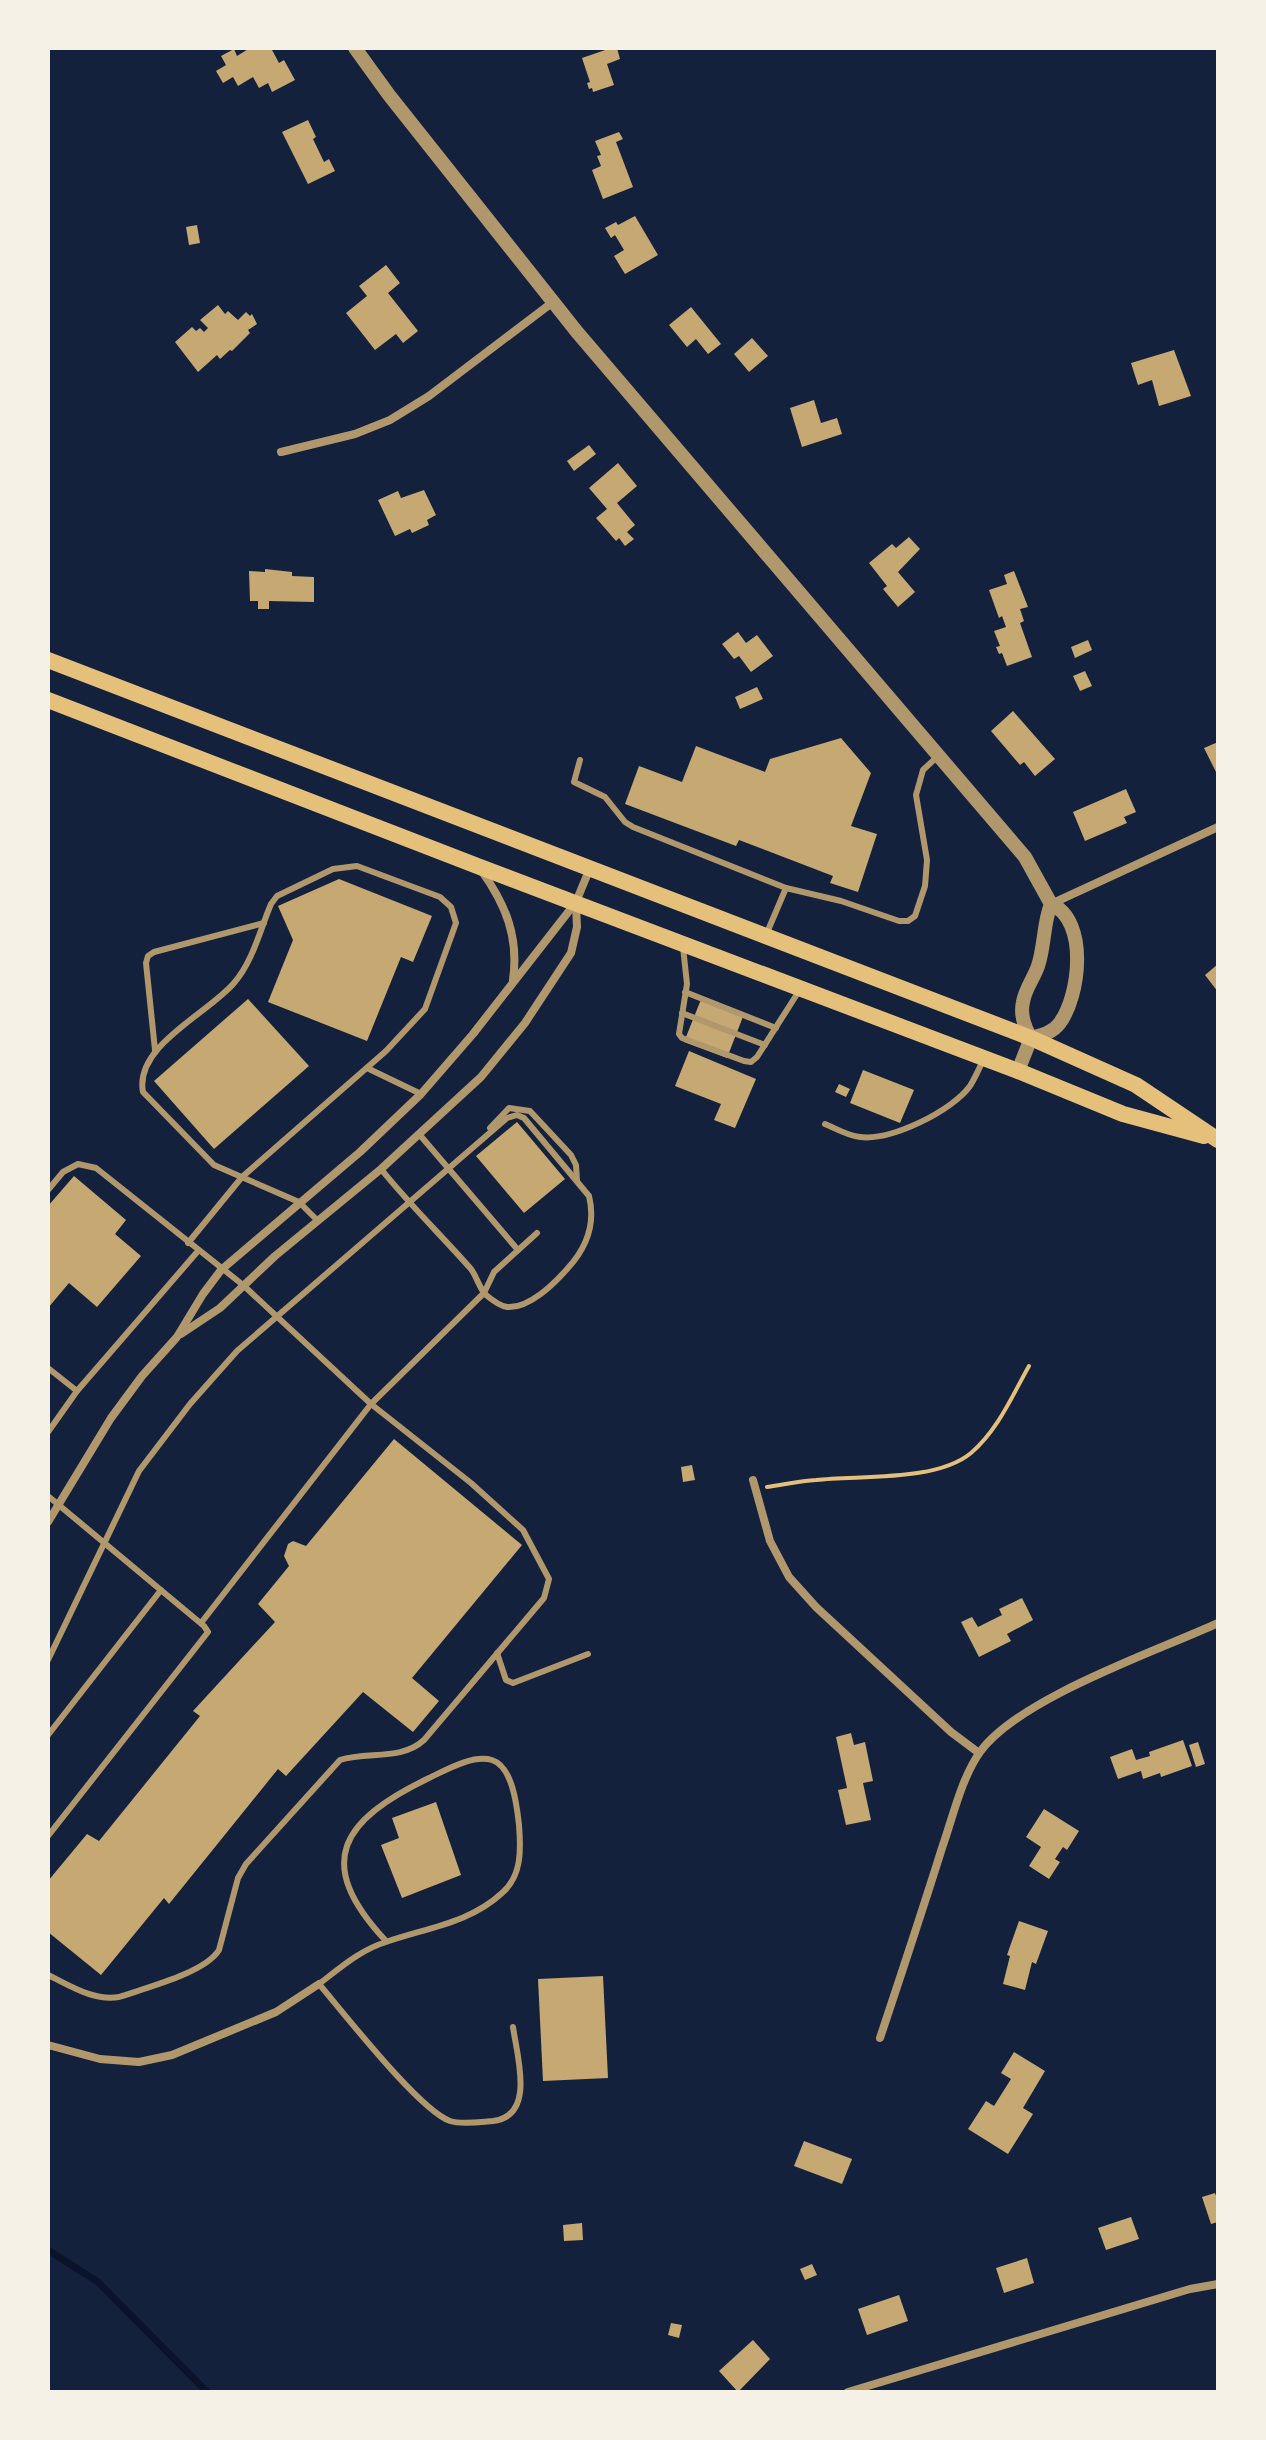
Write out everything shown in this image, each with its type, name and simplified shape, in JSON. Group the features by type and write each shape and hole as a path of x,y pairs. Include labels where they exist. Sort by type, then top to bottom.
{"main road":[{"path":"48,660 1031,1038 1136,1085 1217,1140"},
{"path":"48,700 1123,1114 1217,1140"}],"street":[{"path":"355,48 553,302 1012,840 1036,874 1051,904 1067,915 1076,950 1075,982 1068,1010 1052,1032 1031,1038"},
{"path":"281,452 355,434 390,420 429,396 553,302"},
{"path":"1018,1071 1031,1038 1024,1024 1023,1001 1037,969 1045,919 1051,904 1218,827"},
{"path":"480,867 512,925 515,955 513,981"},
{"path":"48,1522 111,1418 142,1376 177,1337 221,1270 360,1152 421,1094 473,1034 576,902 590,867"},
{"path":"177,1337 220,1308 381,1169 481,1077 545,993 571,953 577,927 576,902"},
{"path":"754,1485 770,1541 796,1585 951,1732 979,1753"},
{"path":"880,2038 959,1798 979,1753 1010,1725 1052,1698 1218,1623"},
{"path":"48,2045 100,2059 139,2062 172,2055 276,2012 319,1984"},
{"path":"848,2392 1190,2289 1218,2284"}],"lane":[{"path":"580,760 574,782 605,797 629,825 786,888 908,921 915,916 927,873 916,795 923,770 940,755"},
{"path":"188,1243 242,1177 386,1051 425,1009 454,931 455,915 440,897 357,866 333,869 282,892 271,904 247,964 234,983 155,1050 141,1076 143,1092 209,1161 242,1177 299,1202 318,1221"},
{"path":"766,935 786,888"},
{"path":"155,1050 146,963 148,956 264,923"},
{"path":"683,944 687,976 678,1032 682,1038 747,1062 757,1057 800,988"},
{"path":"685,992 776,1028"},
{"path":"682,1013 765,1045"},
{"path":"825,1124 859,1137 875,1137 909,1127 942,1111 969,1087 984,1058"},
{"path":"367,1068 421,1094"},
{"path":"475,1146 509,1108 530,1111 571,1155 576,1165 577,1181"},
{"path":"48,1660 139,1471 190,1404 237,1351 277,1315 409,1204 507,1118 517,1115 524,1118 589,1196 593,1211 587,1240 579,1255 539,1295 516,1306 506,1307 484,1293 473,1272 409,1204 381,1169"},
{"path":"419,1134 518,1250"},
{"path":"48,1190 63,1172 78,1164 96,1168 243,1285 371,1404 471,1483 523,1530 549,1579 544,1598 418,1745 383,1756 349,1757 334,1766 242,1870 214,1958 200,1967 108,1999 85,1993 48,1975"},
{"path":"201,1623 371,1404 484,1293 494,1272 537,1233"},
{"path":"48,1432 77,1391 198,1251"},
{"path":"48,1368 77,1391"},
{"path":"48,1496 207,1629 205,1637 48,1836"},
{"path":"48,1735 161,1590"},
{"path":"497,1653 506,1680 513,1683 588,1654"},
{"path":"386,1941 363,1917 348,1890 343,1866 347,1846 360,1824 378,1805 449,1768 476,1759 491,1760 501,1766 510,1781 519,1822 520,1855 515,1875 504,1892 476,1913 415,1935 386,1941 360,1953 319,1984 418,2096 449,2121 497,2120 510,2116 517,2106 520,2090 513,2027"}],"path":[{"path":"754,1485 914,1473 947,1466 970,1453 996,1425 1029,1366"}],"building":[{"path":"250,48 271,48 279,63 284,60 295,80 272,92 268,83 259,88 253,77 238,86 233,77 223,83 216,71 226,65 221,56 234,49 237,56"},
{"path":"617,48 620,59 607,64 614,85 593,92 587,83 590,82 582,58"},
{"path":"308,120 324,162 329,159 335,171 308,184 282,132"},
{"path":"619,132 623,139 616,142 633,187 603,199 592,170 601,166 597,156 601,155 595,141"},
{"path":"635,216 658,255 625,274 614,256 624,250 615,235 611,238 605,228"},
{"path":"197,225 200,243 189,245 186,227"},
{"path":"386,265 400,283 388,293 418,331 403,343 396,334 375,350 346,313 367,296 359,286"},
{"path":"218,305 225,314 228,311 238,320 246,312 250,316 252,314 257,324 248,330 250,333 232,351 220,359 217,355 198,372 175,342 192,327 204,332 208,328 200,320"},
{"path":"691,307 721,344 708,354 696,339 687,347 669,325"},
{"path":"752,338 768,356 749,372 734,354"},
{"path":"1174,350 1191,396 1159,406 1152,380 1138,385 1131,363"},
{"path":"814,400 821,423 837,418 842,434 802,447 790,408"},
{"path":"589,445 596,454 574,471 567,461"},
{"path":"618,463 637,486 617,503 635,525 627,532 634,539 625,546 619,538 616,541 596,518 607,509 589,488"},
{"path":"424,490 436,515 427,520 429,525 395,536 378,500 398,491 401,498"},
{"path":"909,537 920,549 898,572 915,592 898,607 883,589 887,586 869,563 892,544 896,548"},
{"path":"265,569 292,572 292,576 314,577 314,602 269,601 269,609 258,609 258,601 250,601 249,571 265,572"},
{"path":"1014,571 1028,607 1020,609 1024,621 1020,623 1032,657 1007,666 996,647 1000,646 994,631 1006,627 1002,616 999,618 989,590 1007,584 1004,575"},
{"path":"738,632 746,643 757,635 773,656 751,672 739,656 734,659 722,644"},
{"path":"1088,640 1092,650 1075,658 1071,647"},
{"path":"1085,671 1092,686 1080,691 1073,676"},
{"path":"757,687 763,699 740,709 735,697"},
{"path":"1013,711 1055,759 1035,776 1024,762 1020,765 991,731"},
{"path":"841,738 871,773 851,826 877,834 858,892 830,883 833,876 739,840 736,846 625,804 639,766 682,782 696,746 765,772 770,759"},
{"path":"1218,742 1218,776 1204,748"},
{"path":"1126,789 1136,812 1124,817 1127,823 1085,841 1073,812"},
{"path":"339,879 432,916 413,962 401,957 367,1041 268,1002 293,940 278,906"},
{"path":"1218,964 1218,992 1205,975"},
{"path":"702,997 744,1014 727,1058 684,1042"},
{"path":"248,999 309,1066 214,1149 154,1081"},
{"path":"689,1051 756,1079 735,1128 714,1120 721,1104 675,1086"},
{"path":"863,1070 914,1090 900,1123 850,1103"},
{"path":"839,1084 850,1089 846,1097 835,1092"},
{"path":"517,1122 565,1179 524,1213 476,1156"},
{"path":"74,1176 126,1220 115,1234 141,1256 97,1307 69,1283 48,1308 48,1206"},
{"path":"394,1439 522,1545 412,1678 439,1701 413,1732 363,1692 286,1776 278,1769 169,1904 164,1898 101,1975 48,1932 48,1881 87,1834 99,1841 200,1716 193,1711 275,1622 258,1604 289,1566 284,1556 288,1544 293,1541 306,1546"},
{"path":"692,1465 695,1480 683,1482 681,1467"},
{"path":"1022,1598 1033,1620 1007,1634 1011,1641 979,1657 961,1622 972,1617 978,1627 1002,1615 999,1609"},
{"path":"851,1733 854,1745 865,1742 873,1781 863,1783 871,1820 846,1825 838,1790 847,1788 836,1737"},
{"path":"1183,1740 1192,1766 1161,1777 1160,1773 1143,1779 1141,1771 1118,1779 1110,1757 1132,1749 1136,1760"},
{"path":"1198,1742 1205,1764 1196,1767 1189,1745"},
{"path":"436,1802 461,1875 402,1898 381,1845 399,1838 392,1818"},
{"path":"1044,1809 1079,1831 1067,1850 1063,1847 1055,1859 1060,1862 1049,1879 1029,1866 1041,1847 1026,1837"},
{"path":"1019,1921 1048,1931 1036,1964 1032,1962 1025,1990 1003,1984 1010,1956 1007,1955"},
{"path":"603,1976 608,2078 543,2081 538,1979"},
{"path":"1014,2052 1045,2071 1023,2108 1033,2114 1008,2154 968,2129 986,2101 994,2106 1011,2079 1001,2073"},
{"path":"804,2141 852,2159 842,2184 794,2166"},
{"path":"1215,2193 1218,2222 1211,2224 1202,2197"},
{"path":"1131,2217 1139,2239 1106,2250 1098,2228"},
{"path":"582,2223 583,2240 564,2241 563,2225"},
{"path":"1027,2258 1034,2283 1004,2293 996,2268"},
{"path":"812,2264 817,2275 805,2280 800,2269"},
{"path":"899,2295 908,2321 867,2335 858,2309"},
{"path":"671,2323 682,2325 679,2338 668,2335"},
{"path":"753,2340 770,2359 738,2392 719,2371"}],"waterway":[{"path":"48,2250 98,2282 207,2392"}]}
